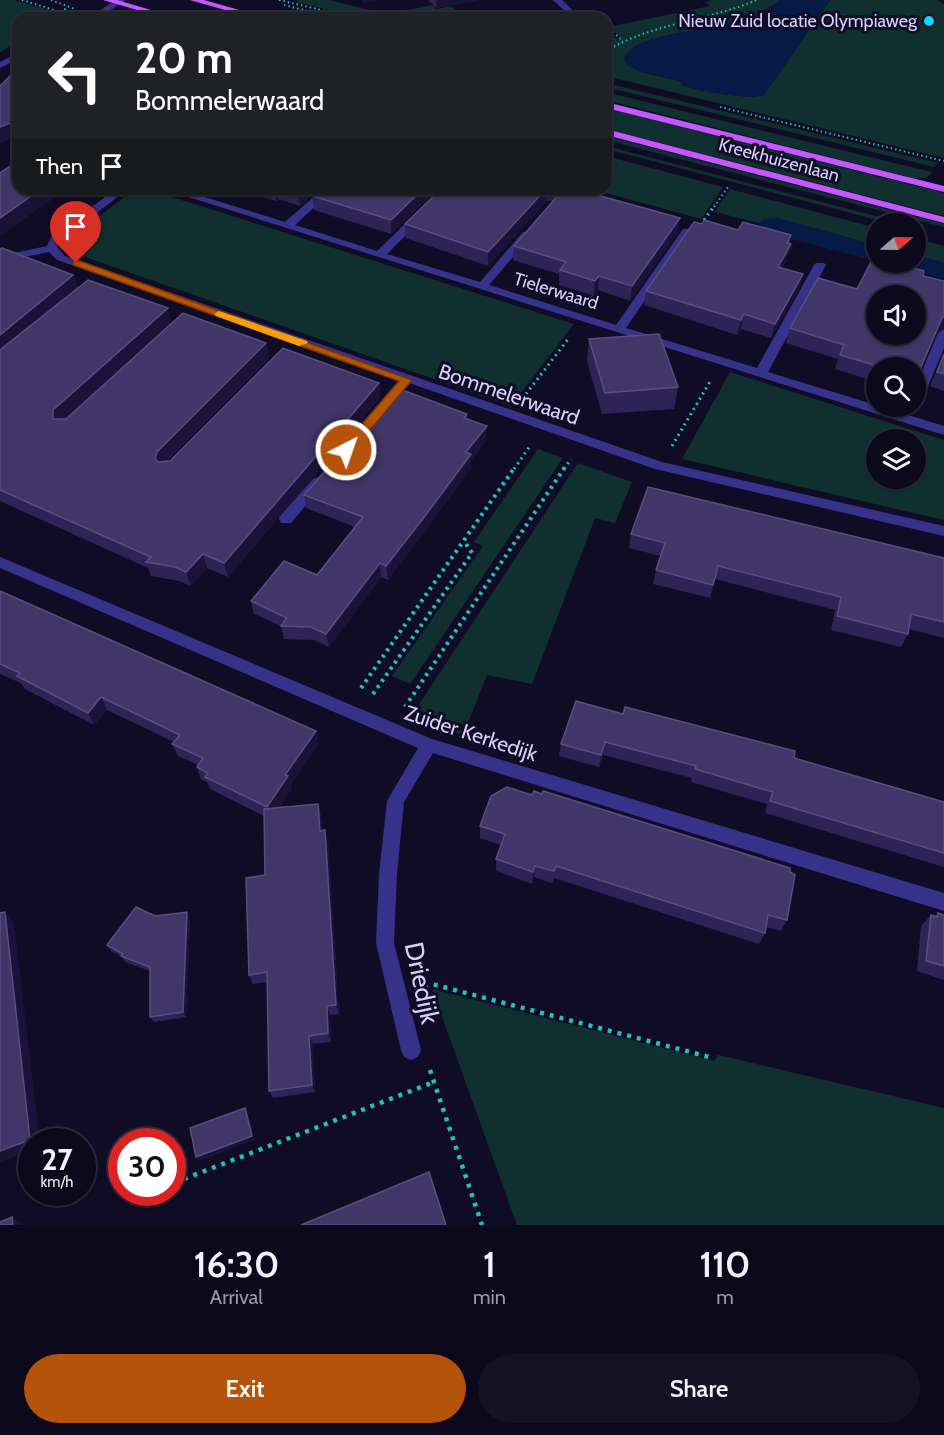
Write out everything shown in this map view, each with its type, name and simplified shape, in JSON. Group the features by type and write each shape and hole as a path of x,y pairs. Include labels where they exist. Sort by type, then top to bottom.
{"main road":[{"path":"107,0 120,1 155,12"},
{"path":"194,0 240,12"},
{"name":"Kreekhuizenlaan","path":"612,106 944,189"},
{"name":"Kreekhuizenlaan","path":"612,134 944,220"}],"street":[{"path":"556,0 570,12"},
{"path":"102,12 120,1"},
{"path":"0,259 51,248 55,239 115,195"},
{"name":"Tielerwaard","path":"187,195 944,431"},
{"path":"200,199 205,195"},
{"path":"287,226 322,195"},
{"path":"380,255 441,195"},
{"name":"Tielerwaard","path":"482,287 531,229"},
{"name":"Tielerwaard","path":"619,329 687,231"},
{"name":"Bommelerwaard","path":"51,248 61,258 103,278 195,311 403,384 510,415 660,466 944,531"},
{"path":"760,374 820,265"},
{"path":"926,376 944,333"},
{"path":"286,519 324,476"},
{"name":"Zuider Kerkedijk","path":"0,562 390,731 429,745 944,902"},
{"name":"Driedijk","path":"411,1050 385,943 388,874 396,801 429,745"}],"path":[{"path":"22,0 61,12"},
{"path":"44,5 52,0 66,7 64,12"},
{"path":"60,3 64,0"},
{"path":"279,0 329,12"},
{"path":"287,6 296,0"},
{"path":"612,47 622,40 665,26 705,19 740,9 757,0"},
{"path":"279,4 311,12"},
{"path":"612,31 622,40"},
{"name":"Kreekhuizenlaan","path":"711,105 944,161"},
{"path":"687,231 698,229 729,186"},
{"path":"510,415 584,318"},
{"path":"660,466 722,361"},
{"path":"375,668 544,427"},
{"name":"Bommelerwaard","path":"390,731 584,440"},
{"path":"357,716 472,553 464,541"},
{"path":"396,991 432,984 713,1058"},
{"name":"Driedijk","path":"411,1050 430,1069 482,1225"},
{"path":"186,1178 434,1082"}],"green space":[{"path":"0,0 14,0 54,11 12,12 12,45 0,52"},
{"path":"299,0 329,0 378,12 338,12 296,2"},
{"path":"712,0 780,0 764,10 728,24 672,35 635,46 626,64 640,72 680,81 684,86 692,88 736,96 764,95 830,0 937,0 944,4 944,158 612,77 612,34 618,40 622,38 612,30 612,26 710,6 705,2"},
{"path":"432,5 436,9 451,6 456,12 396,12"},
{"path":"612,84 938,163 934,167 612,88"},
{"path":"612,93 933,173 925,178 913,178 612,102"},
{"path":"612,110 944,193 944,216 612,130"},
{"path":"612,138 902,213 890,213 612,142"},
{"path":"612,148 866,213 866,217 612,151"},
{"path":"612,158 723,187 701,219 612,194"},
{"path":"730,189 866,225 866,242 777,218 763,219 759,223 715,212"},
{"path":"166,195 574,324 511,406 68,251 66,246 68,240 126,196"},
{"path":"926,219 944,224 944,227 926,222"},
{"path":"926,241 944,246 944,263 926,258"},
{"path":"730,372 909,429 866,429 866,489 926,489 926,434 944,440 944,520 682,459"},
{"path":"538,449 563,458 410,684 392,676 483,546 474,542"},
{"path":"578,463 632,482 615,523 595,518 532,684 487,675 463,735 410,718"},
{"path":"432,989 714,1061 718,1055 944,1108 944,1225 517,1225"}],"water":[{"path":"780,0 830,0 764,95 735,96 683,86 680,81 640,72 626,64 624,59 629,51 639,44 668,35 731,23 761,12"},
{"path":"777,218 866,242 866,258 771,234 760,228 759,223 763,219"},
{"path":"926,258 944,263 944,279 920,273 926,273"}],"building":[{"path":"12,74 12,122 0,127 0,86"},
{"path":"12,165 12,195 33,195 0,218 0,173"},
{"path":"313,195 417,195 391,220"},
{"path":"435,195 540,195 488,252 405,224"},
{"path":"558,195 597,195 680,218 632,286 599,276 595,281 560,270 566,262 514,246"},
{"path":"704,220 738,230 743,222 791,235 787,243 791,244 778,267 803,274 775,324 744,314 741,320 646,291 694,222 702,224"},
{"path":"0,249 73,275 0,335"},
{"path":"866,272 924,273 923,276 944,281 944,316 925,357 866,357 866,362 840,355 844,345 790,328 818,278 857,289"},
{"path":"88,280 168,308 53,410 53,419 66,419 183,313 266,343 157,452 155,458 158,462 170,461 283,348 379,383 224,563 203,554 186,572 175,567 146,562 151,557 0,490 0,350"},
{"path":"659,334 678,387 605,393 589,339"},
{"path":"944,354 944,374 937,372"},
{"path":"397,388 467,414 464,418 487,426 466,452 471,454 425,516 386,566 380,563 326,634 311,627 281,626 287,618 251,601 284,561 317,575 363,517 304,495"},
{"path":"648,487 944,558 944,622 911,614 908,634 837,616 841,597 718,566 713,585 656,570 665,543 631,534"},
{"path":"0,591 316,731 285,775 288,776 267,807 205,777 208,773 197,767 203,758 172,744 180,735 101,697 88,713 17,676 20,673 0,664"},
{"path":"576,701 623,714 625,707 795,751 794,758 944,802 944,853 770,801 773,792 695,769 696,766 605,742 601,755 561,744"},
{"path":"507,787 532,795 534,791 542,794 543,791 790,868 790,872 795,875 787,920 768,915 765,933 556,866 554,871 535,866 533,872 496,859 505,834 480,826 491,796"},
{"path":"318,804 320,831 325,830 336,1005 327,1006 328,1033 309,1036 312,1085 269,1091 267,972 249,975 246,878 265,875 264,809"},
{"path":"136,907 155,916 187,912 183,1012 150,1017 150,967 121,956 123,954 107,945"},
{"path":"5,912 29,1128 18,1128 18,1144 0,1151 0,913"},
{"path":"938,913 944,915 944,966 926,961 931,915 937,917"},
{"path":"245,1108 252,1136 196,1157 190,1128"},
{"path":"429,1172 446,1225 301,1225"},
{"path":"12,1217 13,1225 0,1225 0,1222"}],"slow traffic":[{"path":"219,314 303,343"}],"place":[{"name":"Nieuw Zuid locatie Olympiaweg","path":"929,21"}],"route":[{"path":"76,263 406,380 346,450"}]}
